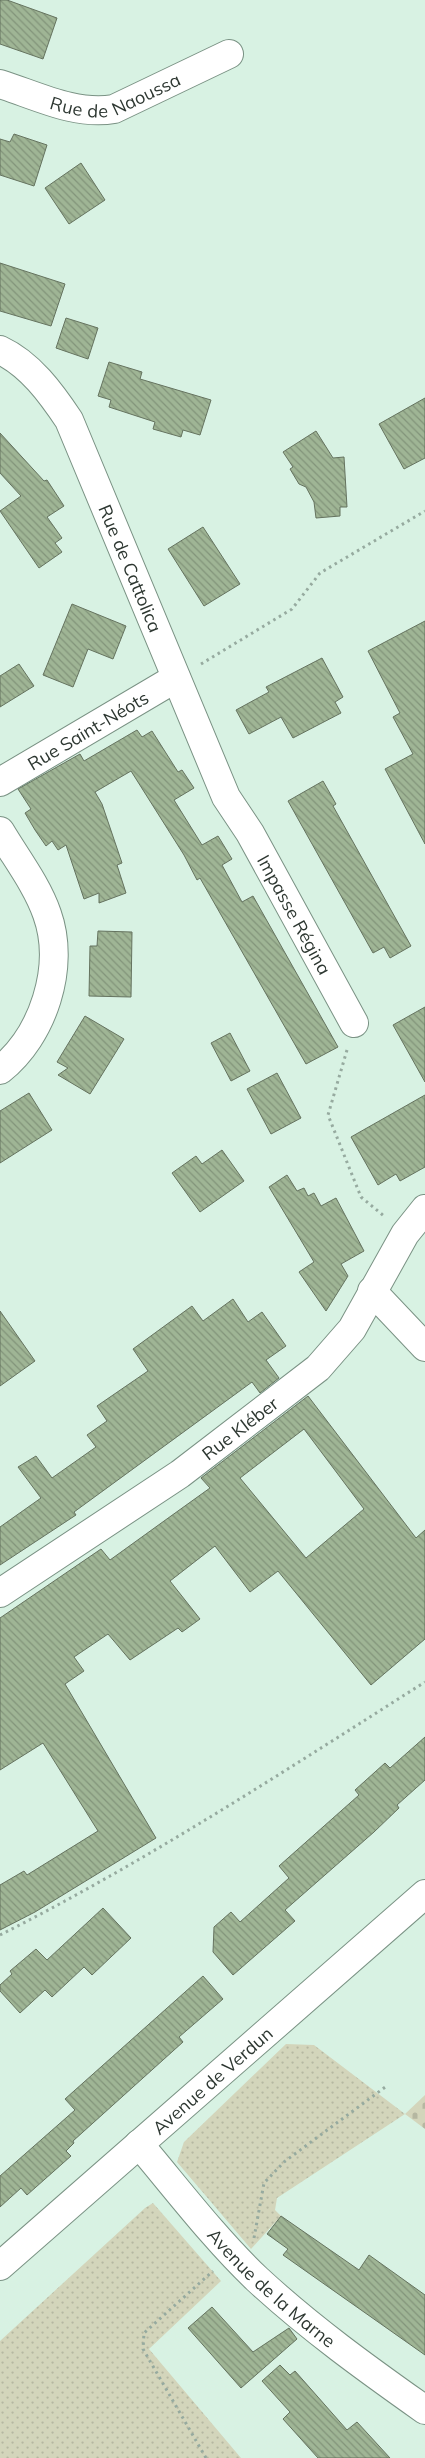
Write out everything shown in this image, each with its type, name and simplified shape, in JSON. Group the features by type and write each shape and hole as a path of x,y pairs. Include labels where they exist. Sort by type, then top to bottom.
{"street":[{"name":"Rue de Naoussa","path":"0,84 79,109 103,111 114,109 229,54"},
{"name":"Rue de Cattolica","path":"0,350 19,362 43,385 69,420 232,808"},
{"name":"Rue Saint-Néots","path":"0,782 176,678"},
{"name":"Impasse Régina","path":"232,808 250,833 354,1023"},
{"path":"0,831 47,914 52,931 53,951 53,971 44,1006 27,1040 0,1070"},
{"name":"Rue Kléber","path":"0,1593 180,1474 296,1386 336,1349 352,1328 405,1234 425,1209"},
{"path":"372,1291 425,1347"},
{"name":"Avenue de Verdun","path":"0,2266 425,1894"},
{"name":"Avenue de la Marne","path":"138,2144 232,2253 293,2312 337,2347 425,2410"}],"path":[{"path":"176,678 284,615 292,609 320,573 425,510"},
{"path":"354,1023 328,1115 361,1197 405,1234"},
{"path":"0,1935 42,1914 249,1793 425,1682"},
{"path":"206,2458 143,2349 144,2333 232,2253 254,2238 264,2183 284,2162 388,2085"}],"green space":[{"path":"286,2044 314,2045 405,2114 277,2198 275,2210 281,2216 251,2249 177,2162 184,2142"},
{"path":"425,2095 425,2129 405,2114"},
{"path":"153,2203 221,2281 149,2349 241,2458 0,2458 0,2341 145,2208"}],"building":[{"path":"0,0 7,0 57,18 43,59 0,44"},
{"path":"14,134 47,145 34,186 0,175 0,139 10,142"},
{"path":"81,163 105,200 69,224 45,188"},
{"path":"0,263 65,284 51,326 0,311"},
{"path":"66,318 98,328 88,359 56,348"},
{"path":"109,362 142,372 140,379 211,400 200,435 183,430 181,437 153,429 155,422 109,407 111,400 98,396"},
{"path":"425,398 425,458 404,469 379,424"},
{"path":"316,431 333,458 344,457 347,507 340,507 340,516 316,518 314,502 306,487 299,484 290,469 293,467 283,452"},
{"path":"0,433 44,481 47,480 64,506 47,517 62,538 55,543 62,552 39,568 0,511 21,496 0,473"},
{"path":"203,527 240,584 204,606 168,549"},
{"path":"72,604 126,626 113,659 88,649 73,687 43,675"},
{"path":"425,621 425,844 385,769 413,754 393,717 400,713 368,651"},
{"path":"322,658 343,697 335,702 341,713 293,738 281,717 249,734 236,710 269,692 266,687"},
{"path":"19,664 34,686 0,707 0,676"},
{"path":"137,730 142,737 152,731 178,772 182,770 194,788 174,800 202,845 218,836 232,859 222,865 242,902 253,896 338,1047 306,1064 200,878 197,880 184,855 131,771 95,792 102,804 122,863 117,865 126,893 99,903 99,893 84,899 66,845 58,850 52,841 46,846 35,830 25,813 31,809 18,789 80,754 84,761"},
{"path":"323,781 336,804 333,806 411,946 390,958 384,947 373,953 288,801"},
{"path":"98,931 132,932 131,997 89,996 90,946 97,946"},
{"path":"425,1007 425,1082 393,1025"},
{"path":"85,1016 124,1039 90,1094 58,1075 68,1068 57,1062"},
{"path":"230,1033 250,1071 231,1081 211,1043"},
{"path":"277,1073 301,1118 271,1134 247,1089"},
{"path":"29,1093 52,1130 0,1163 0,1111"},
{"path":"425,1095 425,1167 400,1181 396,1174 378,1185 351,1137"},
{"path":"222,1150 244,1181 200,1212 172,1173 196,1156 202,1164"},
{"path":"287,1175 297,1191 304,1188 308,1196 314,1193 321,1206 336,1198 364,1251 341,1264 348,1276 326,1311 299,1272 314,1262 269,1187"},
{"path":"233,1299 248,1322 262,1312 286,1346 266,1360 279,1378 260,1393 252,1382 74,1512 76,1515 0,1565 0,1527 41,1498 18,1467 36,1456 52,1478 96,1447 87,1435 107,1421 97,1406 148,1371 133,1349 192,1306 203,1321"},
{"path":"0,1311 35,1361 0,1386"},
{"path":"308,1396 416,1538 425,1530 425,1639 371,1685 278,1571 250,1592 215,1546 170,1581 200,1619 182,1632 178,1628 130,1660 108,1634 74,1657 84,1671 65,1684 156,1838 35,1912 0,1930 0,1885 24,1871 27,1875 98,1831 43,1743 0,1770 0,1618 101,1549 110,1560 210,1488 201,1478","holes":["304,1429 364,1509 306,1558 240,1478"]},
{"path":"425,1737 425,1780 397,1805 399,1808 374,1832 285,1910 295,1921 233,1975 213,1952 214,1927 231,1912 240,1922 289,1878 279,1866 359,1795 355,1790 385,1763 390,1768"},
{"path":"103,1908 131,1938 92,1975 84,1967 52,1997 45,1990 20,2013 0,1991 0,1985 12,1974 10,1971 36,1949 47,1960"},
{"path":"203,1976 223,1999 179,2037 183,2042 73,2141 74,2143 66,2151 71,2156 27,2195 21,2188 0,2207 0,2176 75,2110 65,2099"},
{"path":"281,2216 359,2270 369,2255 425,2295 425,2355 283,2255 288,2249 267,2234"},
{"path":"212,2307 253,2352 289,2328 297,2339 241,2388 188,2328"},
{"path":"280,2365 290,2375 295,2371 347,2430 357,2422 390,2458 318,2458 283,2419 290,2412 262,2381"}]}
